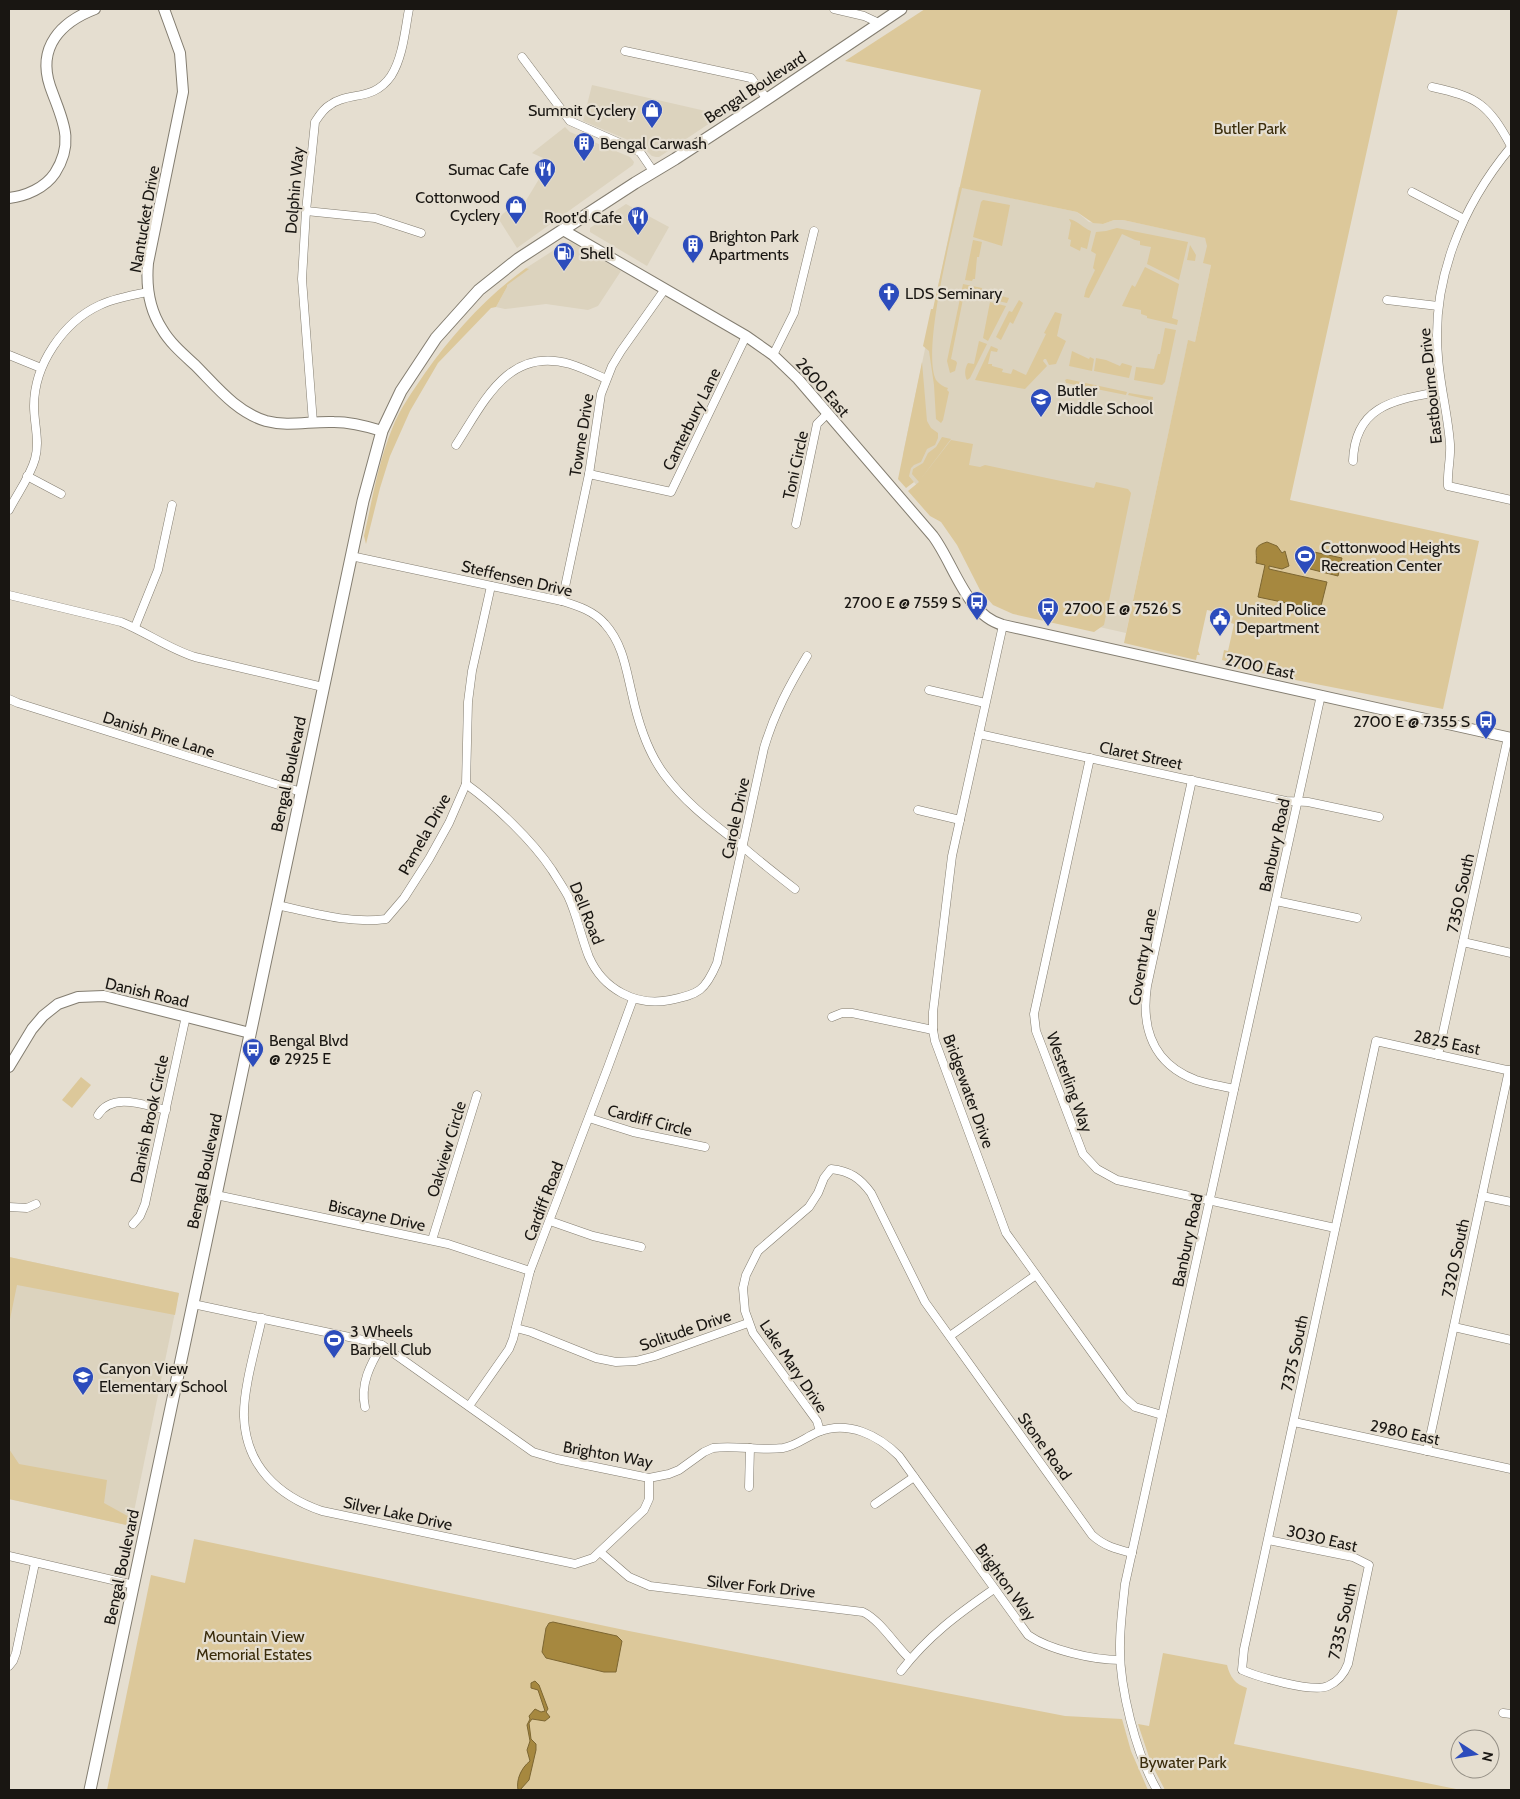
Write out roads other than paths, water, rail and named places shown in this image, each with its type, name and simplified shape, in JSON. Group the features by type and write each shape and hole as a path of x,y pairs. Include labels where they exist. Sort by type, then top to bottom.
{"main road":[{"name":"Bengal Boulevard","path":"90,1790 351,556 363,501 382,431 413,370 450,321 493,278 563,230 767,99 901,9"}],"street":[{"path":"9,198 28,193 42,186 53,176 60,164 65,150 66,134 63,119 48,79 47,62 49,50 53,40 68,23 74,18 94,9"},
{"name":"Nantucket Drive","path":"164,9 175,34 180,53 183,92 148,263 148,292 161,328 173,344 238,407 249,414 265,421 282,424 344,422 382,431"},
{"name":"Dolphin Way","path":"313,423 302,279 306,211 315,122 322,111 331,104 368,94 380,87 390,77 397,64 409,9"},
{"path":"834,9 864,16 879,23"},
{"path":"625,51 751,78 767,99"},
{"path":"522,57 570,122 640,152 653,171"},
{"path":"1432,87 1465,95 1476,101 1492,115 1511,146"},
{"name":"Eastbourne Drive","path":"1511,146 1492,171 1464,219 1447,261 1438,306 1437,348 1451,447 1448,486 1511,500"},
{"path":"1412,192 1464,219"},
{"path":"306,211 375,218 421,233"},
{"name":"2600 East","path":"563,230 746,336 773,355 798,379 933,536 974,605 991,621 1002,625"},
{"path":"773,355 794,313 814,231"},
{"name":"Towne Drive","path":"562,601 589,474 596,418 606,379 621,351 665,289"},
{"path":"9,510 35,459 37,445 34,405 36,386 41,368 52,349 60,337 81,316 99,305 117,298 148,292"},
{"path":"1387,300 1438,306"},
{"name":"Canterbury Lane","path":"589,474 671,492 746,336"},
{"path":"9,355 41,368"},
{"path":"456,445 490,390 512,371 525,365 539,361 555,361 570,364 606,379"},
{"path":"1352,461 1353,447 1357,435 1371,415 1398,400 1442,391"},
{"name":"Toni Circle","path":"796,524 817,424 827,414"},
{"path":"27,476 61,494"},
{"path":"135,627 158,570 172,505"},
{"name":"Steffensen Drive","path":"351,556 562,601 577,605 592,613 605,623 617,642 624,658 638,720 648,747 663,773 682,796 702,815 795,889"},
{"name":"Pamela Drive","path":"277,905 350,920 371,921 386,919 404,898 449,824 466,784 468,702 472,671 491,586"},
{"path":"9,595 106,618 135,627 185,654 195,657 323,687"},
{"name":"2700 East","path":"1002,625 1510,737"},
{"name":"Bridgewater Drive","path":"1002,625 948,884 933,1012 935,1041 1002,1224 1012,1242 1124,1397 1135,1407 1162,1415"},
{"name":"Carole Drive","path":"702,989 711,977 717,963 764,748 782,699 807,656"},
{"path":"929,690 985,703"},
{"name":"Banbury Road","path":"1156,1790 1141,1754 1128,1712 1120,1660 1124,1600 1132,1553 1162,1415 1321,695"},
{"name":"Danish Pine Lane","path":"9,699 302,792"},
{"name":"Claret Street","path":"979,734 1286,801 1308,802 1379,817"},
{"name":"7350 South","path":"1438,1055 1510,737"},
{"name":"Westerling Way","path":"1090,758 1035,1006 1034,1022 1078,1143 1089,1162 1106,1176 1117,1180 1335,1228"},
{"name":"Coventry Lane","path":"1192,780 1147,986 1145,1014 1147,1028 1152,1041 1159,1053 1176,1069 1197,1080 1234,1089"},
{"name":"Dell Road","path":"466,784 486,799 536,849 552,870 568,896 590,958 601,977 622,994 633,999 648,1002 663,1002 690,995 702,989"},
{"path":"918,810 960,820"},
{"path":"1276,901 1357,918"},
{"path":"1463,942 1511,953"},
{"name":"Danish Road","path":"9,1067 32,1029 43,1016 67,1000 90,996 104,996 250,1032"},
{"name":"Cardiff Road","path":"469,1406 509,1349 530,1271 633,999"},
{"path":"832,1016 852,1013 933,1030"},
{"name":"Danish Brook Circle","path":"132,1224 140,1216 145,1204 186,1016"},
{"name":"2825 East","path":"1376,1041 1510,1070"},
{"name":"7375 South","path":"1338,1681 1327,1687 1314,1688 1257,1677 1242,1670 1244,1648 1376,1041"},
{"name":"7320 South","path":"1427,1451 1510,1070"},
{"name":"Oakview Circle","path":"432,1240 477,1095"},
{"path":"98,1114 102,1107 112,1102 123,1101 166,1110"},
{"name":"Cardiff Circle","path":"589,1118 633,1132 705,1147"},
{"name":"Lake Mary Drive","path":"820,1431 816,1420 753,1333 748,1323 743,1300 743,1288 746,1275 758,1251 809,1207 818,1193 824,1178 831,1169"},
{"name":"Stone Road","path":"831,1169 853,1174 871,1194 918,1289 1092,1535 1110,1548 1132,1553"},
{"name":"Biscayne Drive","path":"216,1195 432,1240 530,1271"},
{"path":"1482,1196 1511,1202"},
{"path":"9,1207 27,1208 36,1204"},
{"path":"550,1221 593,1236 641,1247"},
{"path":"950,1336 1036,1275"},
{"name":"Brighton Way","path":"193,1304 368,1340 382,1345 533,1452 649,1478 679,1470 704,1452 713,1448 786,1447 820,1431 836,1428 853,1429 870,1434 886,1443 899,1456 1021,1627 1036,1641 1055,1648 1108,1660 1120,1660"},
{"name":"Silver Lake Drive","path":"262,1318 245,1398 246,1434 259,1467 272,1483 304,1505 322,1511 575,1564 593,1558 647,1504 649,1478"},
{"name":"Solitude Drive","path":"516,1328 531,1332 596,1358 616,1362 636,1361 748,1323"},
{"path":"1454,1327 1511,1340"},
{"path":"365,1407 363,1386 382,1345"},
{"name":"2980 East","path":"1294,1422 1511,1470"},
{"path":"749,1487 750,1448"},
{"path":"875,1504 914,1477"},
{"name":"3030 East","path":"1268,1540 1353,1557 1369,1565"},
{"name":"Silver Fork Drive","path":"600,1552 629,1577 650,1586 863,1612 875,1619 910,1659"},
{"path":"9,1556 134,1585"},
{"path":"9,1666 16,1653 35,1562"},
{"name":"7335 South","path":"1338,1681 1348,1664 1369,1565"},
{"path":"901,1671 924,1643 948,1622 994,1589"},
{"path":"1503,1713 1511,1714"}],"place":[{"name":"Summit Cyclery","path":"652,129"},
{"name":"Bengal Carwash","path":"584,162"},
{"name":"Sumac Cafe","path":"545,188"},
{"name":"Cottonwood Cyclery","path":"516,225"},
{"name":"Root'd Cafe","path":"638,236"},
{"name":"Brighton Park Apartments","path":"693,264"},
{"name":"Shell","path":"564,272"},
{"name":"LDS Seminary","path":"889,312"},
{"name":"Butler Middle School","path":"1041,418"},
{"name":"Cottonwood Heights Recreation Center","path":"1305,575"},
{"name":"2700 E @ 7559 S","path":"977,621"},
{"name":"2700 E @ 7526 S","path":"1048,627"},
{"name":"United Police Department","path":"1220,637"},
{"name":"2700 E @ 7355 S","path":"1486,740"},
{"name":"Bengal Blvd @ 2925 E","path":"253,1068"},
{"name":"3 Wheels Barbell Club","path":"334,1359"},
{"name":"Canyon View Elementary School","path":"83,1396"}],"park label":[{"name":"Butler Park","path":"1250,128"},
{"name":"Mountain View Memorial Estates","path":"254,1645"},
{"name":"Bywater Park","path":"1183,1762"}]}
